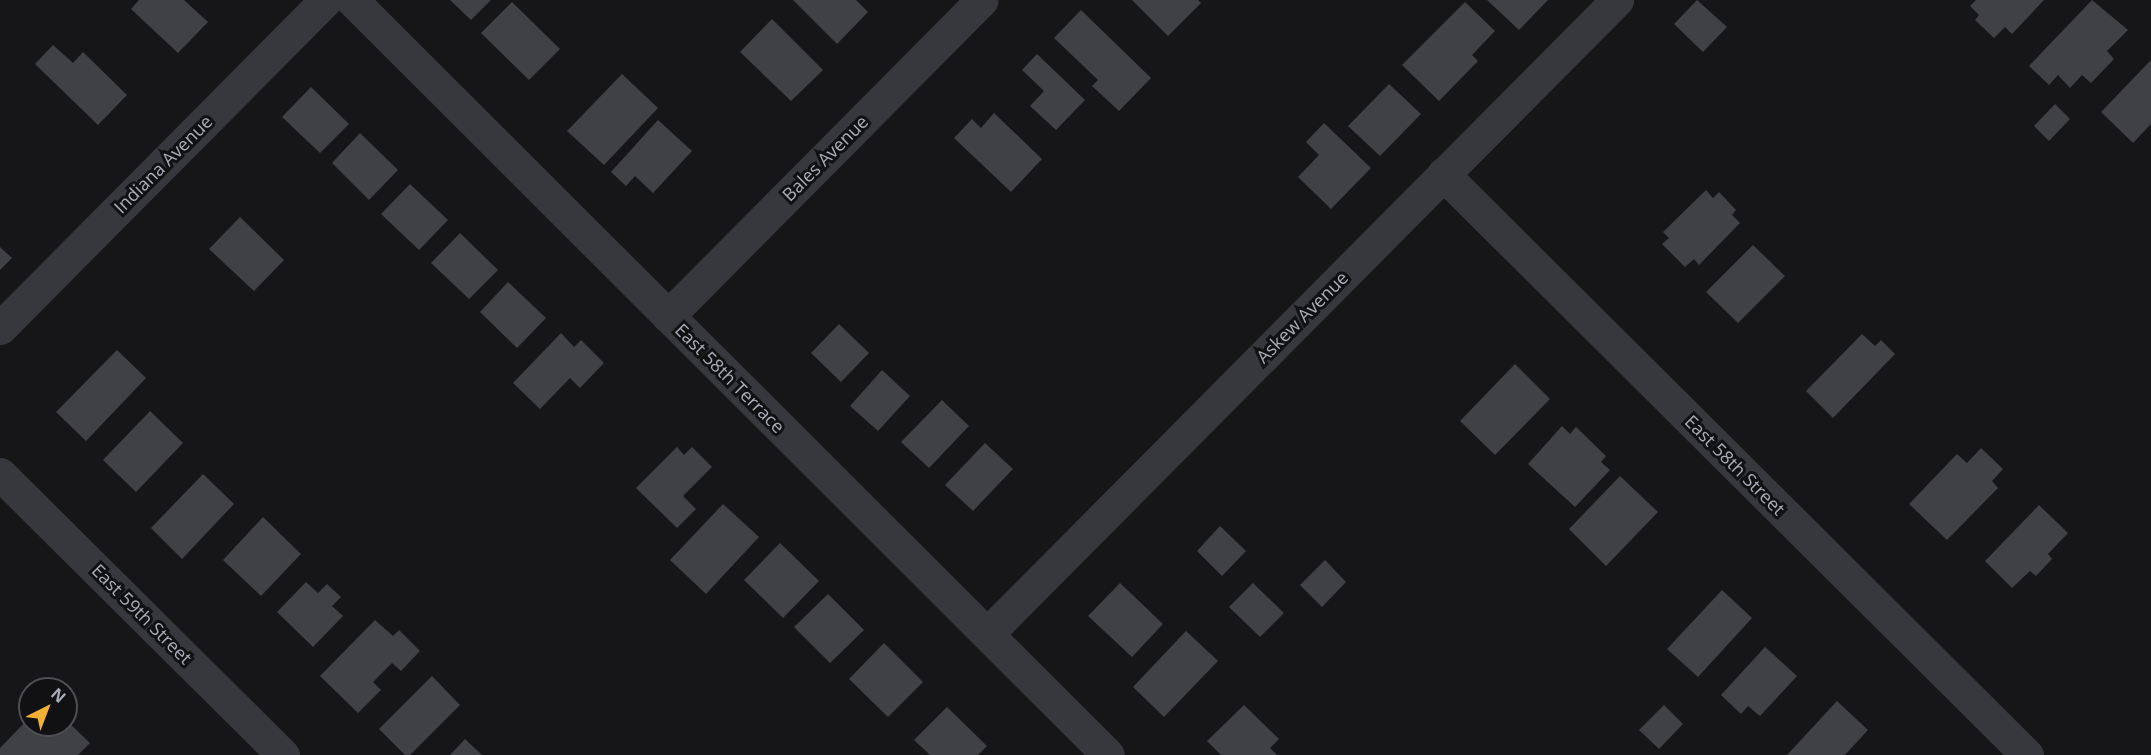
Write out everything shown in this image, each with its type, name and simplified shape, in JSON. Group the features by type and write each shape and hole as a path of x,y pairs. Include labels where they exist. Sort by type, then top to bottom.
{"street":[{"name":"Indiana Avenue","path":"0,328 326,0"},
{"name":"East 58th Terrace","path":"352,0 1108,755"},
{"name":"Bales Avenue","path":"668,316 982,0"},
{"name":"Askew Avenue","path":"987,634 1617,0"},
{"name":"East 58th Street","path":"1443,174 2027,755"},
{"name":"East 59th Street","path":"0,474 283,755"}],"building":[{"path":"139,0 184,0 208,22 178,53 131,9"},
{"path":"450,0 491,0 471,20"},
{"path":"793,0 856,0 868,12 837,44"},
{"path":"1132,0 1198,0 1201,3 1168,36"},
{"path":"1487,0 1548,0 1519,30"},
{"path":"1697,0 1727,27 1703,52 1674,24"},
{"path":"1976,0 2044,0 2012,34 2005,27 1994,38 1975,20 1979,15 1970,6"},
{"path":"2092,0 2128,30 2107,51 2114,59 2091,83 2082,75 2070,88 2058,75 2049,85 2029,66"},
{"path":"512,2 560,49 529,80 481,33"},
{"path":"1465,2 1495,31 1472,55 1478,61 1439,101 1402,65"},
{"path":"1081,10 1151,78 1119,111 1092,86 1098,80 1054,38"},
{"path":"772,19 823,70 791,101 740,52"},
{"path":"53,45 73,63 83,52 127,95 98,125 35,64"},
{"path":"1037,54 1085,100 1056,130 1030,106 1044,91 1022,70"},
{"path":"2151,60 2151,124 2133,143 2101,112"},
{"path":"622,74 658,108 604,165 567,131"},
{"path":"1389,84 1421,114 1380,156 1348,126"},
{"path":"311,87 349,124 320,153 282,117"},
{"path":"2055,104 2070,119 2049,141 2034,126"},
{"path":"994,113 1042,159 1011,192 954,138 972,119 981,128"},
{"path":"658,120 692,151 653,193 635,176 626,186 611,172"},
{"path":"1324,123 1371,168 1331,209 1298,177 1319,155 1306,142"},
{"path":"360,133 398,170 369,200 332,163"},
{"path":"410,184 448,220 419,250 381,214"},
{"path":"1706,190 1713,198 1719,192 1736,210 1732,215 1740,223 1699,265 1694,259 1685,267 1662,244 1669,238 1663,232"},
{"path":"240,217 284,260 254,291 209,249"},
{"path":"460,233 498,270 469,299 431,263"},
{"path":"1753,245 1785,276 1738,323 1706,292"},
{"path":"0,247 12,258 0,270"},
{"path":"508,282 546,318 517,348 480,312"},
{"path":"839,324 869,353 841,382 811,353"},
{"path":"561,333 574,347 581,340 604,363 580,388 570,378 540,409 513,383"},
{"path":"1862,334 1875,346 1881,340 1895,354 1833,418 1806,391"},
{"path":"117,350 146,378 86,441 56,412"},
{"path":"1515,364 1550,399 1495,455 1460,421"},
{"path":"882,370 910,396 878,431 850,406"},
{"path":"942,400 969,426 929,468 901,442"},
{"path":"150,411 183,443 136,492 103,460"},
{"path":"1562,426 1570,434 1576,427 1606,456 1601,462 1610,470 1575,507 1528,464"},
{"path":"985,443 1013,469 973,511 945,485"},
{"path":"677,447 684,455 692,447 712,467 683,496 696,509 677,528 636,488"},
{"path":"1981,448 2003,469 1992,481 1998,488 1947,540 1909,504 1957,454 1967,463"},
{"path":"203,474 234,504 182,559 151,528"},
{"path":"1620,476 1658,512 1606,566 1569,529"},
{"path":"723,504 759,537 706,594 670,560"},
{"path":"2039,505 2068,533 2048,554 2052,559 2036,576 2030,571 2012,588 1985,561"},
{"path":"263,517 301,554 261,596 223,560"},
{"path":"1220,526 1246,551 1222,576 1197,551"},
{"path":"780,543 819,581 783,618 744,580"},
{"path":"1325,560 1346,582 1322,607 1300,585"},
{"path":"306,582 318,593 327,584 341,597 332,606 343,616 313,647 277,612"},
{"path":"1120,583 1163,624 1132,657 1088,616"},
{"path":"1253,583 1284,613 1260,637 1229,607"},
{"path":"1722,590 1752,618 1698,677 1667,649"},
{"path":"828,594 864,630 830,663 794,627"},
{"path":"375,620 393,636 399,630 420,651 401,671 392,663 373,682 381,690 358,713 320,676"},
{"path":"1186,631 1218,661 1164,717 1133,687"},
{"path":"884,643 923,682 888,717 849,679"},
{"path":"1765,647 1797,676 1760,716 1748,706 1741,714 1721,695"},
{"path":"432,676 460,705 410,755 405,755 379,729"},
{"path":"1837,701 1868,730 1845,755 1787,755"},
{"path":"1244,705 1279,739 1270,748 1277,755 1221,755 1207,741"},
{"path":"1664,705 1683,724 1659,749 1639,730"},
{"path":"947,707 987,746 978,755 930,755 914,740"},
{"path":"18,729 18,737 78,737 78,732 90,743 78,755 0,755 0,748"},
{"path":"465,739 482,755 450,755"}]}
